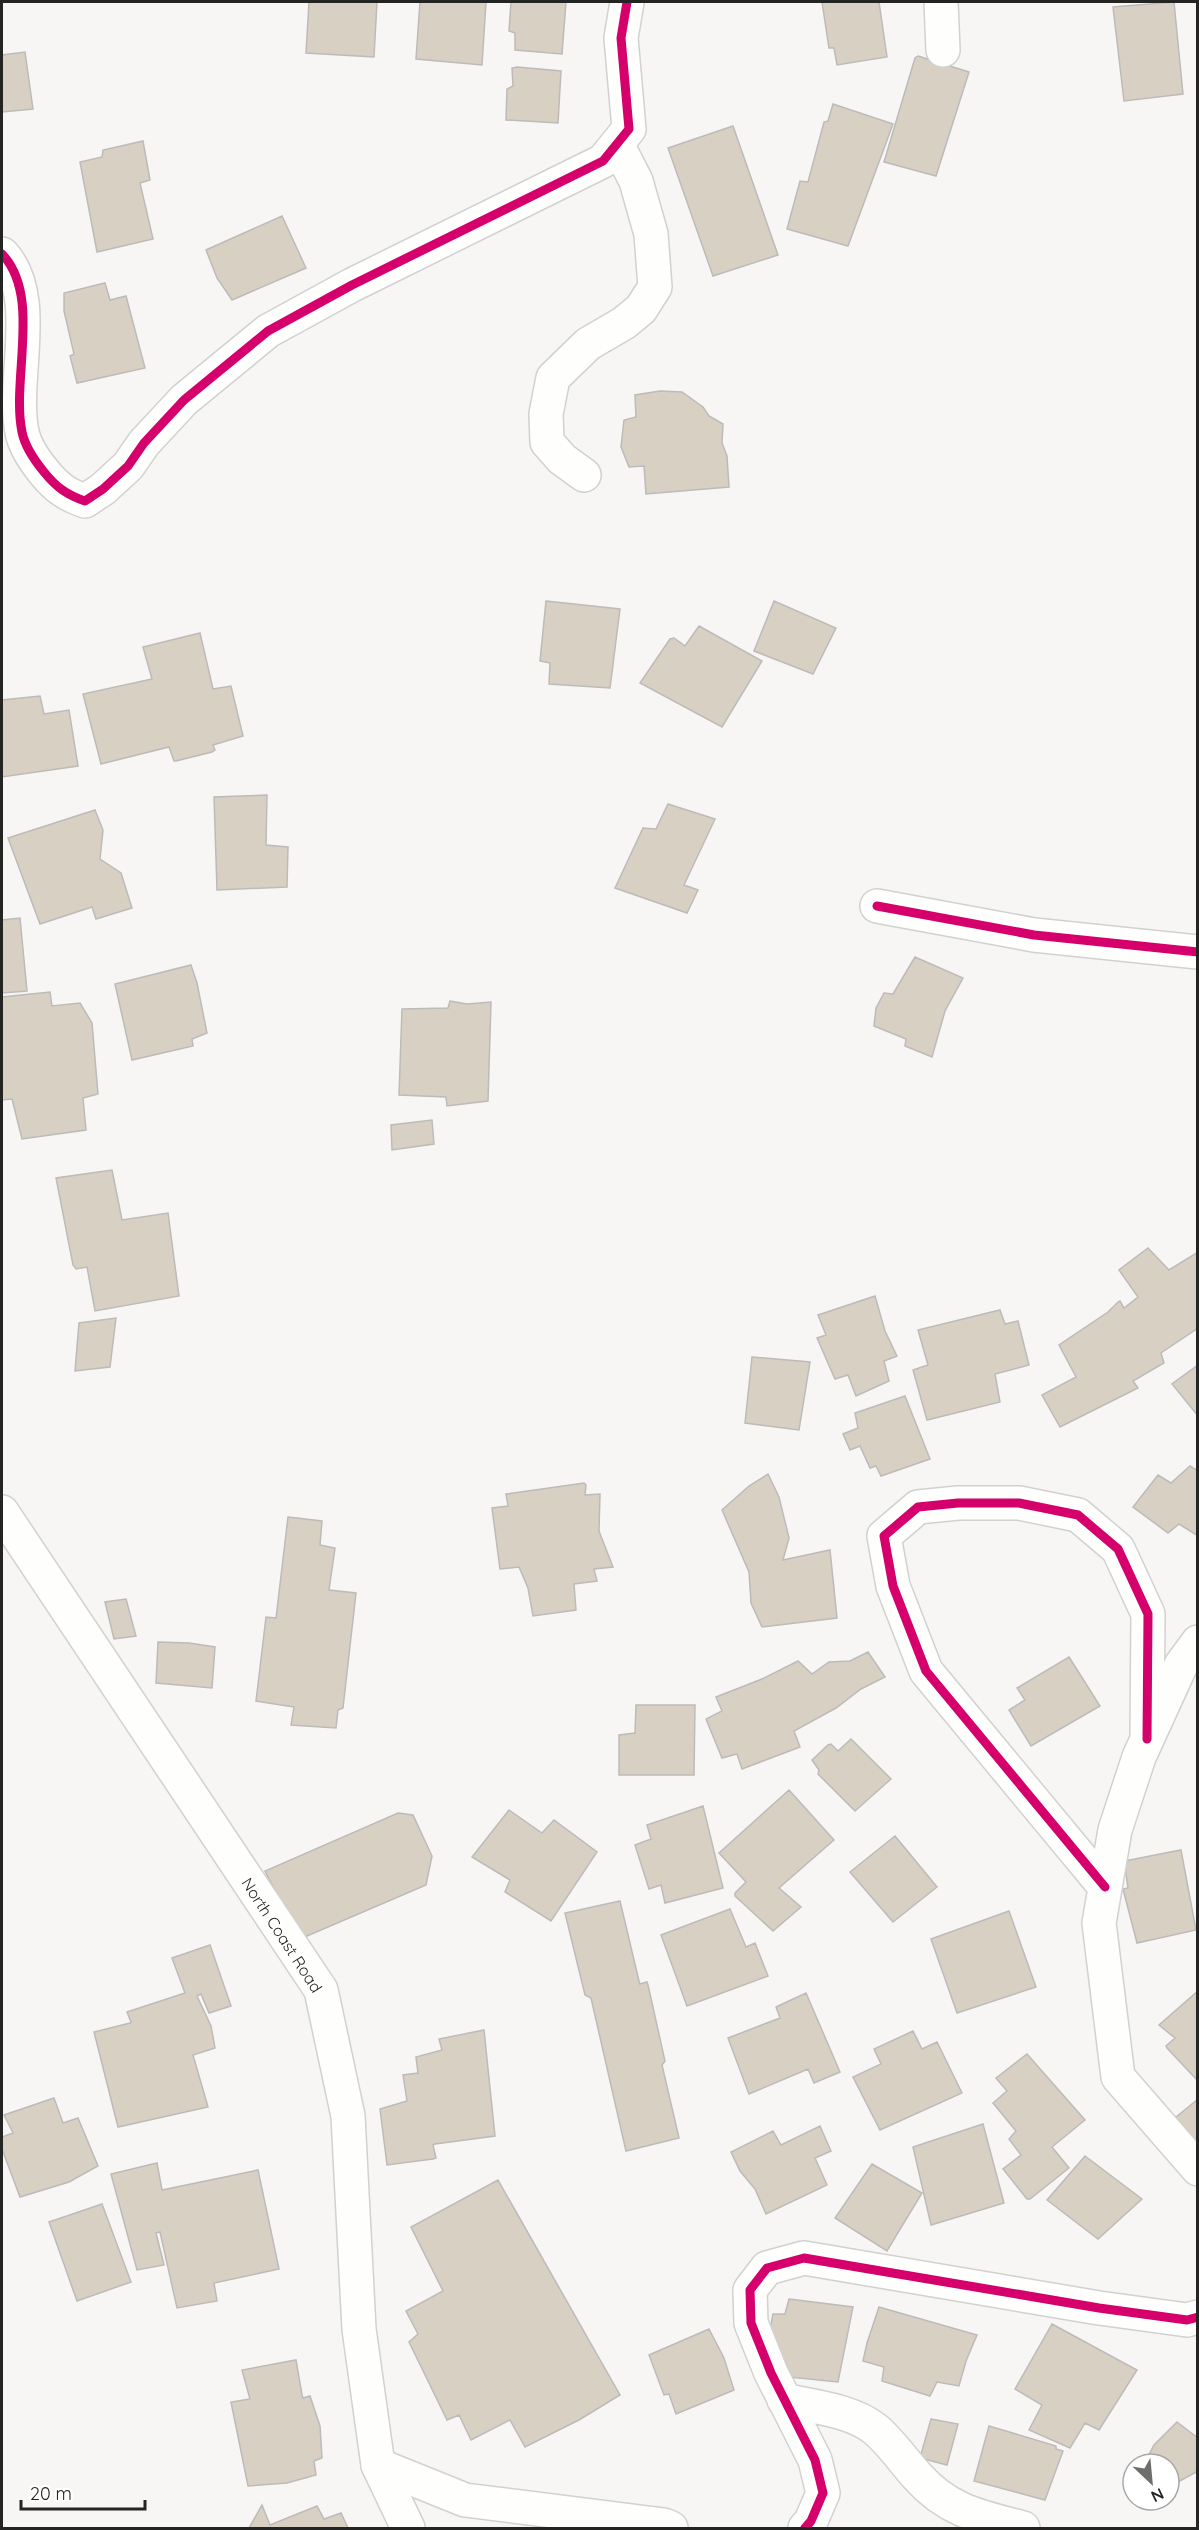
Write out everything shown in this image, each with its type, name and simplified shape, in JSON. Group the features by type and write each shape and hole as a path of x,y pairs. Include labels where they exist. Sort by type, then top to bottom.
{"street":[{"path":"2,254 13,266 23,313 20,370 22,433 33,459 50,480 67,495 85,501 103,489 128,466 144,443 184,400 268,331 352,285 603,161 629,129 621,38 627,2"},
{"path":"941,2 943,50"},
{"path":"584,475 562,459 547,442 546,414 553,378 588,344 624,323 641,309 655,287 651,234 636,181 617,144"},
{"path":"877,906 1034,935 1197,952"},
{"path":"1105,1887 926,1671 893,1586 884,1536 918,1507 958,1503 1019,1503 1078,1515 1118,1550 1148,1614 1147,1739"},
{"name":"North Coast Road","path":"2,1512 321,1990 348,2116 359,2329 378,2465 408,2529"},
{"path":"1197,1642 1182,1665 1138,1757 1115,1830 1099,1923 1118,2077 1197,2169"},
{"path":"805,2529 823,2493 815,2460 784,2400 751,2323 750,2290 767,2268 804,2258 1099,2308 1187,2320 1197,2317"},
{"path":"784,2400 851,2416 875,2429 920,2480 941,2498 966,2514 1023,2529"},
{"path":"378,2465 465,2500 664,2525 671,2529"}],"building":[{"path":"309,2 377,2 374,57 306,53"},
{"path":"420,2 486,2 482,65 416,59"},
{"path":"511,2 566,2 562,54 515,50 515,33 509,31"},
{"path":"822,2 879,2 887,57 837,65 834,48 829,48"},
{"path":"1174,2 1183,94 1124,101 1113,7"},
{"path":"25,52 33,109 2,112 2,55"},
{"path":"918,56 969,72 936,176 884,162 915,58"},
{"path":"512,68 561,71 558,123 506,120 507,89 513,86"},
{"path":"833,104 893,124 848,246 787,229 800,181 808,182 824,122 828,121"},
{"path":"733,126 778,255 713,276 668,148"},
{"path":"143,141 150,180 140,183 153,239 97,252 80,162 102,157 103,150"},
{"path":"282,216 306,268 232,300 217,278 206,250"},
{"path":"105,283 110,300 126,296 145,368 77,383 70,356 74,354 64,311 64,293"},
{"path":"660,391 682,392 703,407 709,416 723,424 722,443 727,456 729,487 646,494 644,466 629,467 621,447 624,420 636,417 635,395"},
{"path":"546,601 620,609 610,688 549,684 550,663 540,661"},
{"path":"774,601 836,628 813,674 754,651"},
{"path":"699,626 762,661 722,727 640,683 670,639 674,638 685,646"},
{"path":"200,633 213,689 231,686 243,736 213,745 215,750 212,752 176,761 169,747 101,764 83,694 152,679 143,647"},
{"path":"40,696 44,714 69,710 78,766 2,777 2,700"},
{"path":"267,795 266,845 288,847 287,887 217,890 214,797"},
{"path":"668,804 715,819 684,885 698,890 687,913 615,888 643,828 656,829"},
{"path":"95,810 103,830 100,859 121,873 132,908 96,919 92,907 40,924 8,838"},
{"path":"20,918 27,991 2,993 2,920"},
{"path":"915,957 963,978 945,1011 932,1057 905,1046 906,1039 874,1026 876,1008 884,993 893,994"},
{"path":"191,965 207,1033 192,1039 193,1046 132,1060 115,984"},
{"path":"50,992 52,1006 80,1003 92,1023 98,1094 83,1098 86,1130 22,1139 12,1099 2,1100 2,997"},
{"path":"450,1001 467,1004 491,1002 488,1101 447,1106 446,1097 399,1095 402,1009 448,1008"},
{"path":"432,1120 434,1144 392,1150 391,1125"},
{"path":"112,1170 122,1220 168,1213 179,1296 95,1311 87,1267 76,1269 73,1265 56,1178"},
{"path":"1148,1248 1169,1270 1198,1252 1198,1328 1161,1353 1164,1363 1133,1381 1138,1388 1060,1427 1042,1395 1076,1377 1059,1345 1108,1312 1118,1302 1120,1301 1124,1308 1138,1297 1119,1270"},
{"path":"875,1296 885,1331 897,1356 884,1361 889,1381 856,1396 848,1375 835,1379 817,1338 826,1335 818,1315"},
{"path":"1000,1310 1005,1324 1018,1321 1029,1365 995,1374 1000,1402 927,1420 913,1370 928,1365 918,1330"},
{"path":"116,1318 110,1367 75,1371 79,1323"},
{"path":"752,1357 810,1362 799,1430 745,1423"},
{"path":"1198,1365 1198,1416 1172,1384"},
{"path":"905,1396 930,1459 881,1476 876,1466 870,1468 860,1446 850,1450 843,1434 858,1428 855,1413"},
{"path":"1190,1466 1198,1471 1198,1536 1179,1524 1168,1533 1133,1507 1158,1475 1171,1483"},
{"path":"768,1474 779,1497 789,1538 783,1560 830,1550 837,1618 762,1627 751,1603 749,1572 722,1510 749,1486"},
{"path":"584,1483 586,1485 585,1495 600,1494 599,1531 613,1567 594,1569 597,1581 574,1584 576,1610 533,1616 528,1588 519,1567 500,1569 492,1508 508,1506 506,1494"},
{"path":"288,1517 322,1521 320,1545 335,1548 329,1590 356,1593 343,1708 338,1710 336,1728 291,1725 294,1707 256,1701 266,1617 276,1618"},
{"path":"126,1599 136,1636 114,1639 105,1602"},
{"path":"158,1642 215,1647 212,1688 156,1683"},
{"path":"868,1652 885,1677 861,1689 836,1708 794,1731 800,1747 742,1769 737,1754 722,1758 706,1719 722,1711 716,1697 762,1679 798,1661 812,1674 829,1662 850,1661"},
{"path":"1069,1657 1100,1706 1031,1746 1009,1710 1025,1700 1017,1688"},
{"path":"636,1705 695,1705 694,1775 619,1775 619,1735 635,1733"},
{"path":"851,1739 891,1779 855,1811 818,1774 819,1770 812,1760 828,1745 831,1744 838,1751"},
{"path":"789,1790 834,1840 779,1888 801,1907 773,1931 735,1896 735,1893 746,1882 719,1853"},
{"path":"703,1806 723,1888 665,1903 661,1885 649,1889 635,1845 651,1839 647,1825"},
{"path":"509,1810 542,1833 554,1820 597,1852 551,1921 505,1892 510,1880 472,1857"},
{"path":"398,1813 413,1815 432,1856 426,1885 300,1939 265,1871"},
{"path":"895,1836 937,1887 893,1922 850,1872"},
{"path":"1181,1850 1196,1930 1137,1943 1123,1889 1128,1888 1124,1861"},
{"path":"620,1901 640,1984 647,1982 648,1985 665,2061 662,2065 679,2138 626,2151 591,1998 585,1995 565,1913"},
{"path":"730,1909 746,1947 755,1943 768,1976 687,2006 661,1935"},
{"path":"1009,1911 1036,1987 957,2013 931,1939"},
{"path":"210,1945 231,2006 209,2013 201,1994 197,1996 211,2026 215,2048 193,2055 208,2107 118,2127 94,2032 130,2023 127,2012 185,1993 172,1958"},
{"path":"1198,1991 1197,2080 1167,2048 1166,2046 1175,2038 1159,2025"},
{"path":"806,1993 840,2072 814,2083 808,2069 749,2094 728,2038 780,2018 776,2007"},
{"path":"484,2030 495,2136 435,2144 433,2145 436,2158 387,2165 380,2109 407,2101 403,2075 418,2073 416,2057 442,2050 439,2039"},
{"path":"913,2031 922,2049 937,2042 962,2093 880,2130 853,2077 881,2064 874,2049"},
{"path":"1027,2054 1085,2120 1052,2147 1069,2168 1030,2199 1027,2199 1003,2169 1021,2155 1009,2139 1016,2131 993,2103 1007,2091 996,2078"},
{"path":"54,2098 63,2123 78,2118 98,2166 69,2182 20,2197 2,2149 2,2137 13,2133 4,2115"},
{"path":"1198,2099 1198,2146 1170,2122"},
{"path":"983,2124 1004,2203 931,2225 913,2147"},
{"path":"820,2126 831,2151 815,2158 827,2185 766,2214 755,2189 740,2171 731,2152 773,2131 781,2145"},
{"path":"1085,2156 1142,2199 1098,2239 1047,2200"},
{"path":"157,2163 162,2190 258,2170 279,2269 214,2283 217,2301 177,2308 160,2232 156,2233 164,2265 137,2270 111,2174"},
{"path":"872,2164 922,2193 887,2251 835,2218"},
{"path":"498,2180 620,2395 579,2420 525,2447 510,2420 471,2440 459,2415 447,2420 409,2342 418,2334 406,2311 443,2291 411,2227"},
{"path":"102,2204 131,2282 77,2301 49,2222"},
{"path":"789,2299 853,2307 838,2382 779,2376 762,2370 773,2314 785,2314"},
{"path":"879,2307 977,2335 959,2386 937,2382 930,2396 882,2381 884,2367 863,2361"},
{"path":"1052,2324 1137,2370 1099,2430 1085,2423 1070,2448 1029,2430 1042,2405 1015,2389"},
{"path":"709,2329 724,2358 734,2390 676,2414 669,2394 664,2395 649,2355"},
{"path":"296,2360 303,2398 310,2396 320,2426 322,2458 314,2461 316,2475 287,2483 248,2486 231,2402 250,2399 242,2370"},
{"path":"931,2419 958,2424 947,2465 920,2458"},
{"path":"1177,2422 1198,2438 1198,2471 1181,2480 1181,2452 1150,2452 1154,2445"},
{"path":"989,2426 1056,2446 1056,2449 1063,2451 1045,2500 974,2481"},
{"path":"262,2505 270,2525 317,2506 324,2519 341,2513 348,2528 249,2528"}],"cycle path":[{"path":"2,254 14,272 23,315 20,388 23,438 34,458 53,482 67,493 85,501 103,489 128,466 144,443 184,400 268,331 352,285 603,161 629,129 621,38 627,2"},
{"path":"877,906 1034,935 1198,952"},
{"path":"1105,1887 926,1671 893,1586 884,1536 918,1507 958,1503 1019,1503 1078,1515 1118,1549 1148,1614 1147,1739"},
{"path":"805,2528 811,2521 823,2493 815,2460 771,2373 751,2323 750,2290 767,2268 804,2258 1099,2308 1187,2320 1198,2317"}]}
